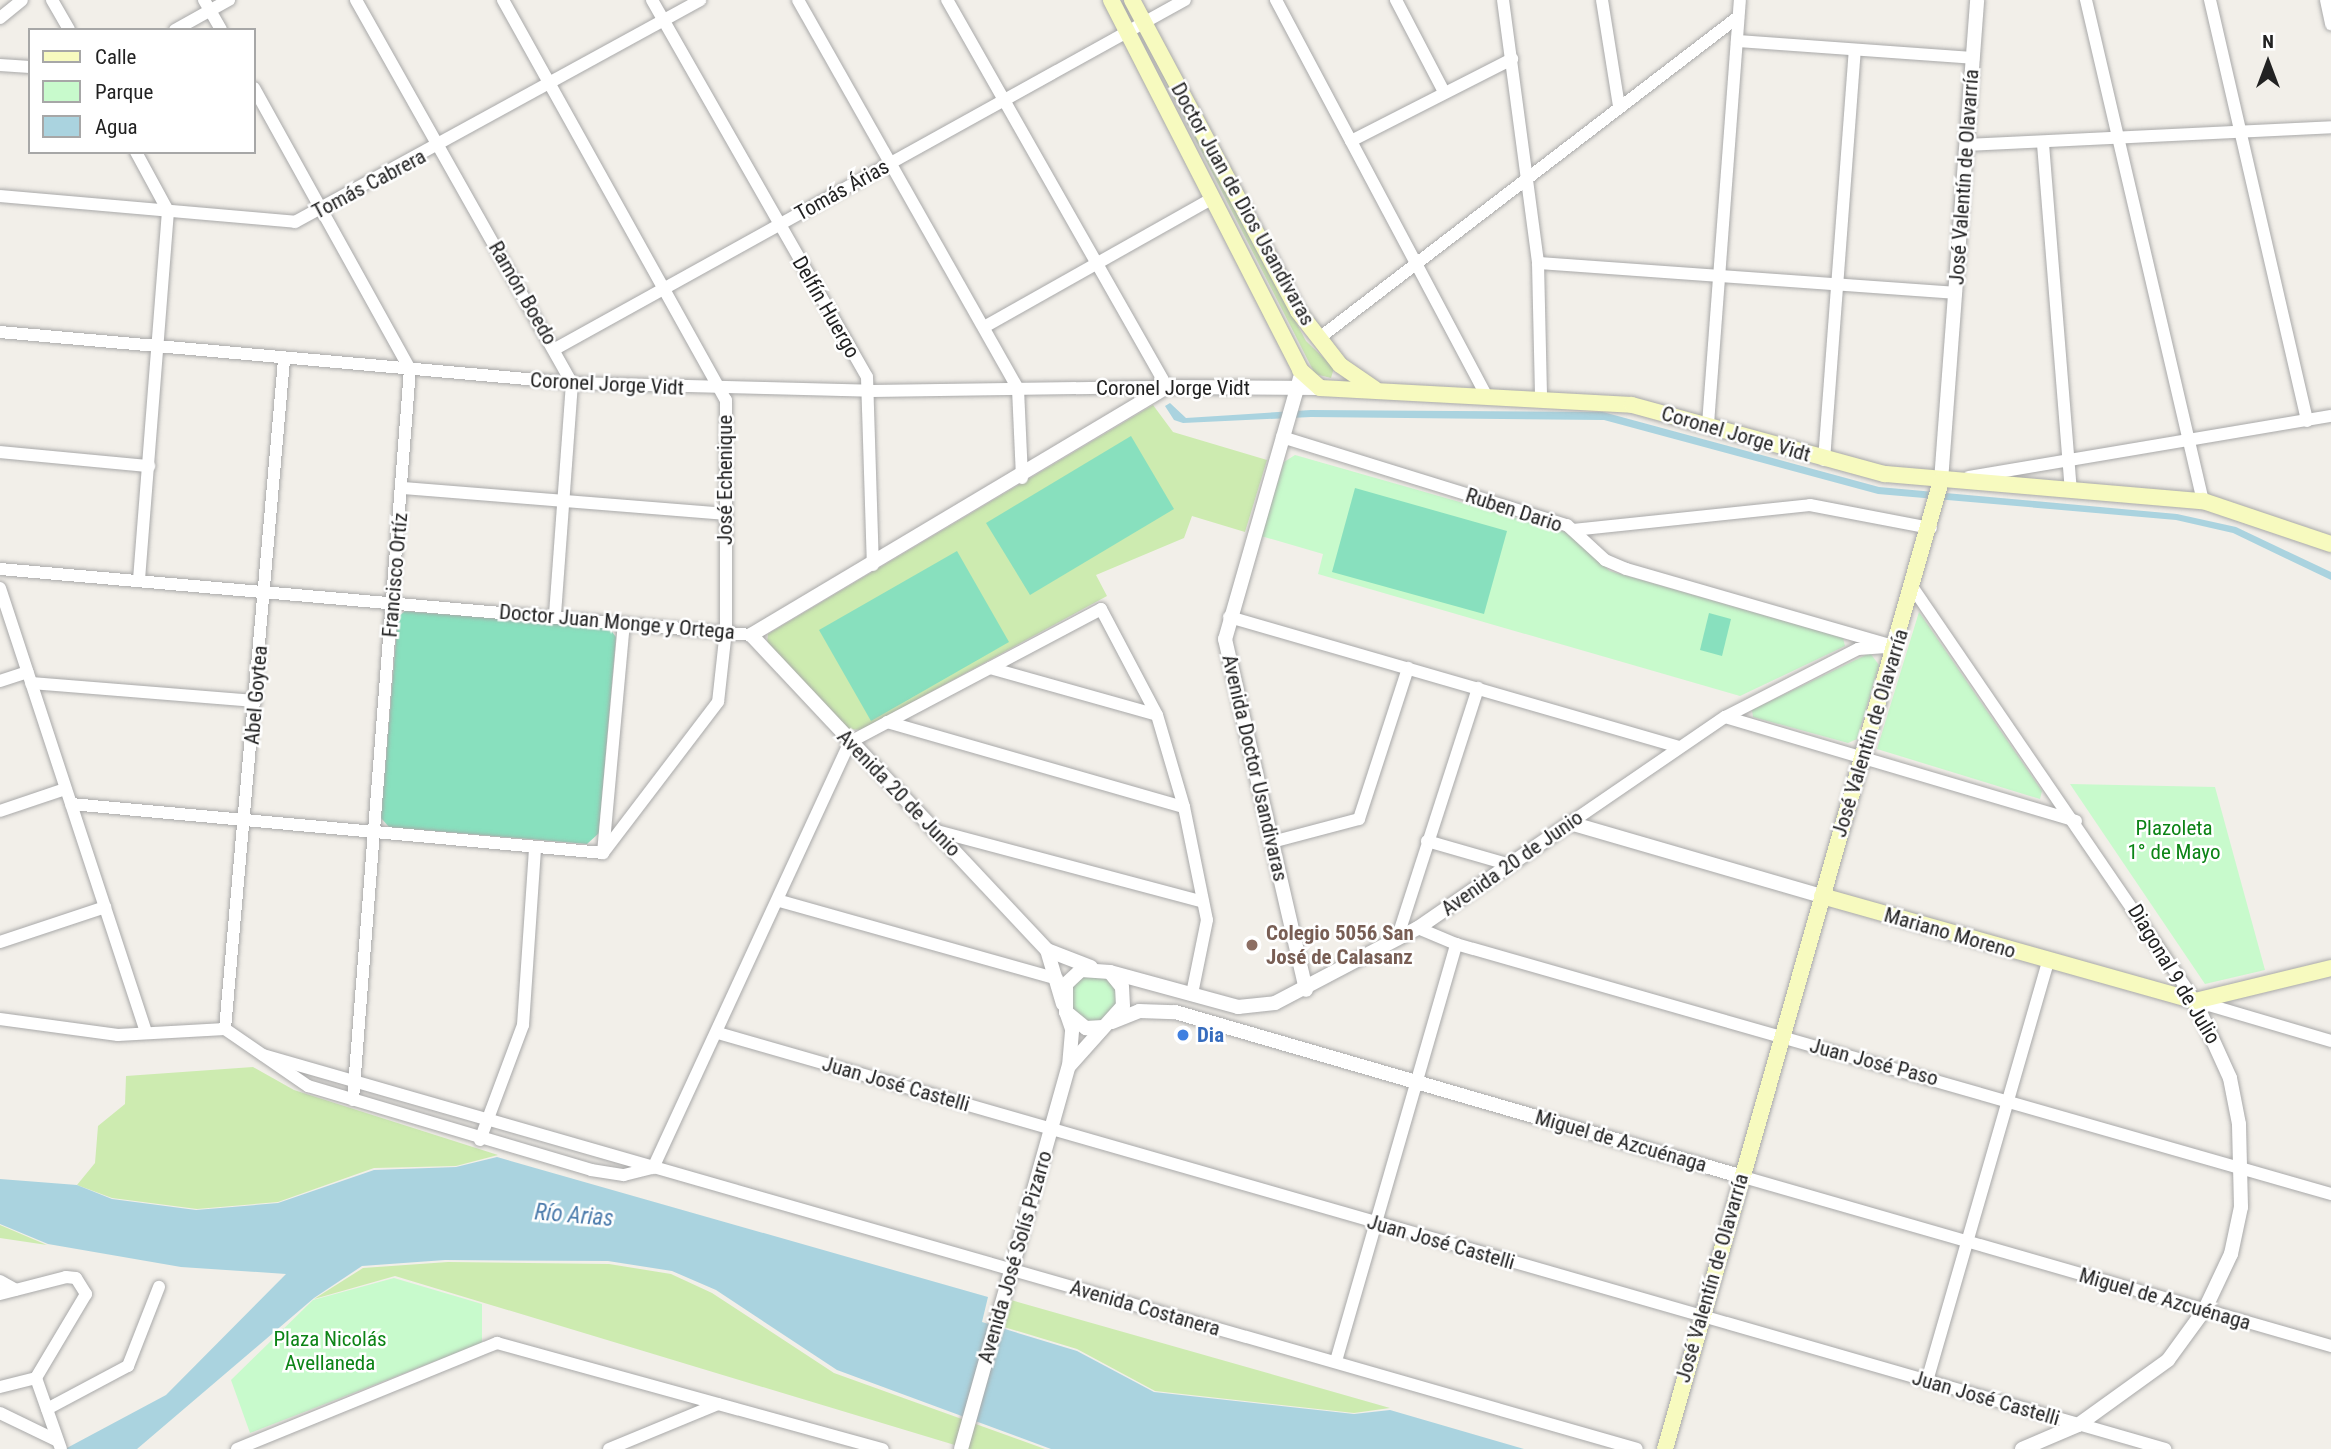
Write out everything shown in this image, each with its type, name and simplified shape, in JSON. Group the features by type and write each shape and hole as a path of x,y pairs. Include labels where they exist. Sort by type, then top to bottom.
{"main road":[{"name":"Doctor Juan de Dios Usandivaras","path":"1111,0 1299,365"},
{"name":"Doctor Juan de Dios Usandivaras","path":"1132,0 1318,339 1339,363 1377,389"},
{"path":"1318,339 1299,365 1323,388 1337,380 1339,363"},
{"name":"Coronel Jorge Vidt","path":"1323,388 1632,405 1708,424 1824,460 1941,485 2203,501 2331,544"},
{"name":"José Valentín de Olavarría","path":"1665,1449 1700,1315 1897,646 1941,485"},
{"name":"Mariano Moreno","path":"1822,896 2048,962 2195,1001"},
{"path":"2195,1001 2331,968"}],"street":[{"path":"0,18 22,0"},
{"path":"51,0 68,28"},
{"path":"178,28 207,5 229,0"},
{"name":"Ramón Boedo","path":"356,0 572,383"},
{"name":"José Echenique","path":"503,0 724,390 726,630 713,713 603,853"},
{"name":"Delfín Huergo","path":"652,0 871,391 873,565"},
{"name":"Tomás Cabrera","path":"0,196 295,222 324,212 700,0"},
{"path":"798,0 1018,389 1021,478"},
{"path":"947,0 1167,387"},
{"name":"Tomás Árias","path":"555,349 1185,0"},
{"path":"1276,0 1487,396"},
{"path":"1396,0 1444,92"},
{"path":"1503,0 1529,175 1538,263 1541,398"},
{"path":"1602,0 1619,106"},
{"path":"1708,424 1740,0"},
{"name":"José Valentín de Olavarría","path":"1941,485 1977,0"},
{"path":"2086,0 2114,140 2203,501"},
{"path":"2210,0 2307,421"},
{"path":"2326,0 2331,24"},
{"path":"207,5 220,28"},
{"path":"1318,339 1738,17"},
{"path":"1737,41 1973,58"},
{"path":"1824,460 1855,50"},
{"path":"1351,141 1512,59"},
{"path":"0,65 28,67"},
{"path":"256,92 410,369"},
{"path":"1967,145 2043,144 2331,127"},
{"path":"2043,144 2066,462 2071,491"},
{"path":"137,154 168,211 160,347 139,581"},
{"path":"984,327 1213,198"},
{"path":"1538,263 1838,287 1955,293"},
{"name":"Coronel Jorge Vidt","path":"0,332 284,360 572,383 724,390 1323,388"},
{"name":"Abel Goytea","path":"225,1029 284,360"},
{"path":"1299,365 1299,387"},
{"name":"Francisco Ortíz","path":"354,1100 403,488 410,369"},
{"path":"555,617 572,383"},
{"name":"Doctor Juan Monge y Ortega","path":"0,569 726,630 751,635 1021,478 1167,387"},
{"name":"Avenida Doctor Usandivaras","path":"1299,387 1228,617 1225,639 1306,990"},
{"path":"1941,485 2331,416"},
{"name":"Ruben Dario","path":"1282,437 1573,530 1605,560 1626,569 1897,646"},
{"path":"0,452 149,466"},
{"path":"403,488 724,514"},
{"path":"1573,530 1810,505 1931,528"},
{"path":"0,588 146,1031"},
{"name":"Diagonal 9 de Julio","path":"1913,588 2076,821 2195,1001 2230,1078 2242,1169 2238,1228 2205,1309 2151,1376 2078,1425 2022,1449"},
{"path":"653,1168 780,901 850,742 1101,609 1157,716 1184,807 1208,932 1192,995"},
{"path":"1228,617 1679,747"},
{"path":"71,804 603,853 624,623"},
{"name":"Avenida 20 de Junio","path":"751,635 1047,950 1064,1008"},
{"name":"Avenida 20 de Junio","path":"1110,972 1249,1009 1306,990 1418,928 1725,717 1858,649 1897,646"},
{"path":"990,668 1157,716"},
{"path":"1272,842 1359,819 1408,668"},
{"path":"0,681 30,678 255,701"},
{"path":"1397,939 1478,688"},
{"path":"1725,717 2076,821"},
{"path":"887,722 1184,807"},
{"path":"0,811 65,789"},
{"name":"Mariano Moreno","path":"1570,823 1822,896"},
{"path":"937,831 1203,902"},
{"path":"1427,841 1510,865"},
{"path":"480,1140 523,1025 535,848"},
{"path":"780,901 1057,979"},
{"path":"0,942 105,907"},
{"name":"Juan José Paso","path":"1418,928 1456,944 2008,1098 2331,1194"},
{"path":"1336,1361 1373,1223 1456,944"},
{"name":"Avenida 20 de Junio","path":"1047,950 1091,967"},
{"path":"1927,1381 2048,962"},
{"path":"1091,967 1110,972 1124,996 1108,1024 1086,1028 1064,1008 1066,984 1091,967"},
{"name":"Mariano Moreno","path":"2195,1001 2331,1041"},
{"name":"Avenida José Solís Pizarro","path":"961,1445 1069,1066 1072,1029 1064,1008"},
{"name":"Miguel de Azcuénaga","path":"1108,1024 1139,1011 1175,1012 2331,1346"},
{"path":"0,1019 118,1035 146,1031 225,1029"},
{"name":"Avenida José Solís Pizarro","path":"1069,1066 1108,1024"},
{"name":"Avenida Costanera","path":"225,1029 264,1055 282,1074 354,1100 480,1140 602,1172 631,1175 653,1168"},
{"name":"Juan José Castelli","path":"718,1033 1927,1381 2078,1425 2126,1443 2165,1449"},
{"name":"Avenida Costanera","path":"264,1055 356,1084 1336,1361 1637,1449"},
{"path":"0,1294 66,1277 82,1283 84,1301 36,1378 0,1387"},
{"path":"0,1281 16,1290"},
{"path":"47,1409 128,1366 159,1287"},
{"path":"237,1449 484,1346 514,1345 883,1449"},
{"path":"36,1378 60,1445"},
{"path":"609,1449 718,1404"},
{"path":"0,1413 60,1445"}],"green space":[{"path":"1140,31 1306,341 1334,368 1331,378 1315,374"},
{"path":"1153,405 1173,432 1267,460 1245,532 1192,516 1184,538 1096,575 1107,596 861,730 849,729 767,643 768,634"},
{"path":"1131,436 1174,509 1030,595 986,523"},
{"path":"1295,455 1565,532 1610,571 1843,638 1845,646 1740,696 1318,574 1323,554 1261,536 1284,462"},
{"path":"1355,488 1507,531 1484,614 1332,572"},
{"path":"957,551 1009,642 871,721 819,630"},
{"path":"405,611 609,628 616,637 599,833 587,844 389,827 381,818 398,617"},
{"path":"1919,612 2042,791 2040,799 1877,749"},
{"path":"1709,613 1731,619 1722,656 1700,650"},
{"path":"1870,653 1879,665 1857,739 1848,743 1753,717 1752,710"},
{"name":"Plazoleta 1° de Mayo","path":"2070,784 2215,787 2265,970 2205,984"},
{"path":"1094,974 1103,975 1111,981 1117,989 1117,1007 1111,1015 1103,1021 1094,1022 1085,1021 1077,1015 1071,1007 1070,998 1071,989 1077,981 1085,975"},
{"path":"253,1067 294,1090 498,1155 456,1166 374,1168 278,1202 197,1209 112,1198 77,1185 95,1163 98,1126 125,1104 126,1076"},
{"path":"0,1225 47,1245 0,1238"},
{"path":"448,1262 609,1264 671,1274 712,1293 834,1373 1045,1449 968,1449 395,1276 314,1299 363,1268"},
{"name":"Plaza Nicolás Avellaneda","path":"394,1278 482,1304 482,1343 250,1433 231,1380 313,1300"},
{"path":"1011,1300 1390,1408 1354,1413 1155,1391 1077,1349 1004,1327"}],"water":[{"path":"1170,403 1186,418 1311,410 1603,412 1879,487 2177,514 2236,527 2331,572 2331,580 2233,533 2176,520 1878,494 1604,420 1311,417 1183,423 1174,420 1165,406"},
{"name":"Río Arias","path":"497,1157 988,1297 982,1322 1077,1351 1154,1392 1354,1414 1390,1410 1524,1449 1051,1449 837,1370 716,1290 672,1271 608,1261 445,1260 362,1266 314,1298 137,1449 65,1449 166,1395 286,1274 181,1267 48,1244 0,1224 0,1179 77,1185 112,1199 196,1210 278,1203 374,1170 456,1167"}],"place":[{"name":"Colegio 5056 San José de Calasanz","path":"1252,945"},
{"name":"Dia","path":"1183,1035"}]}
